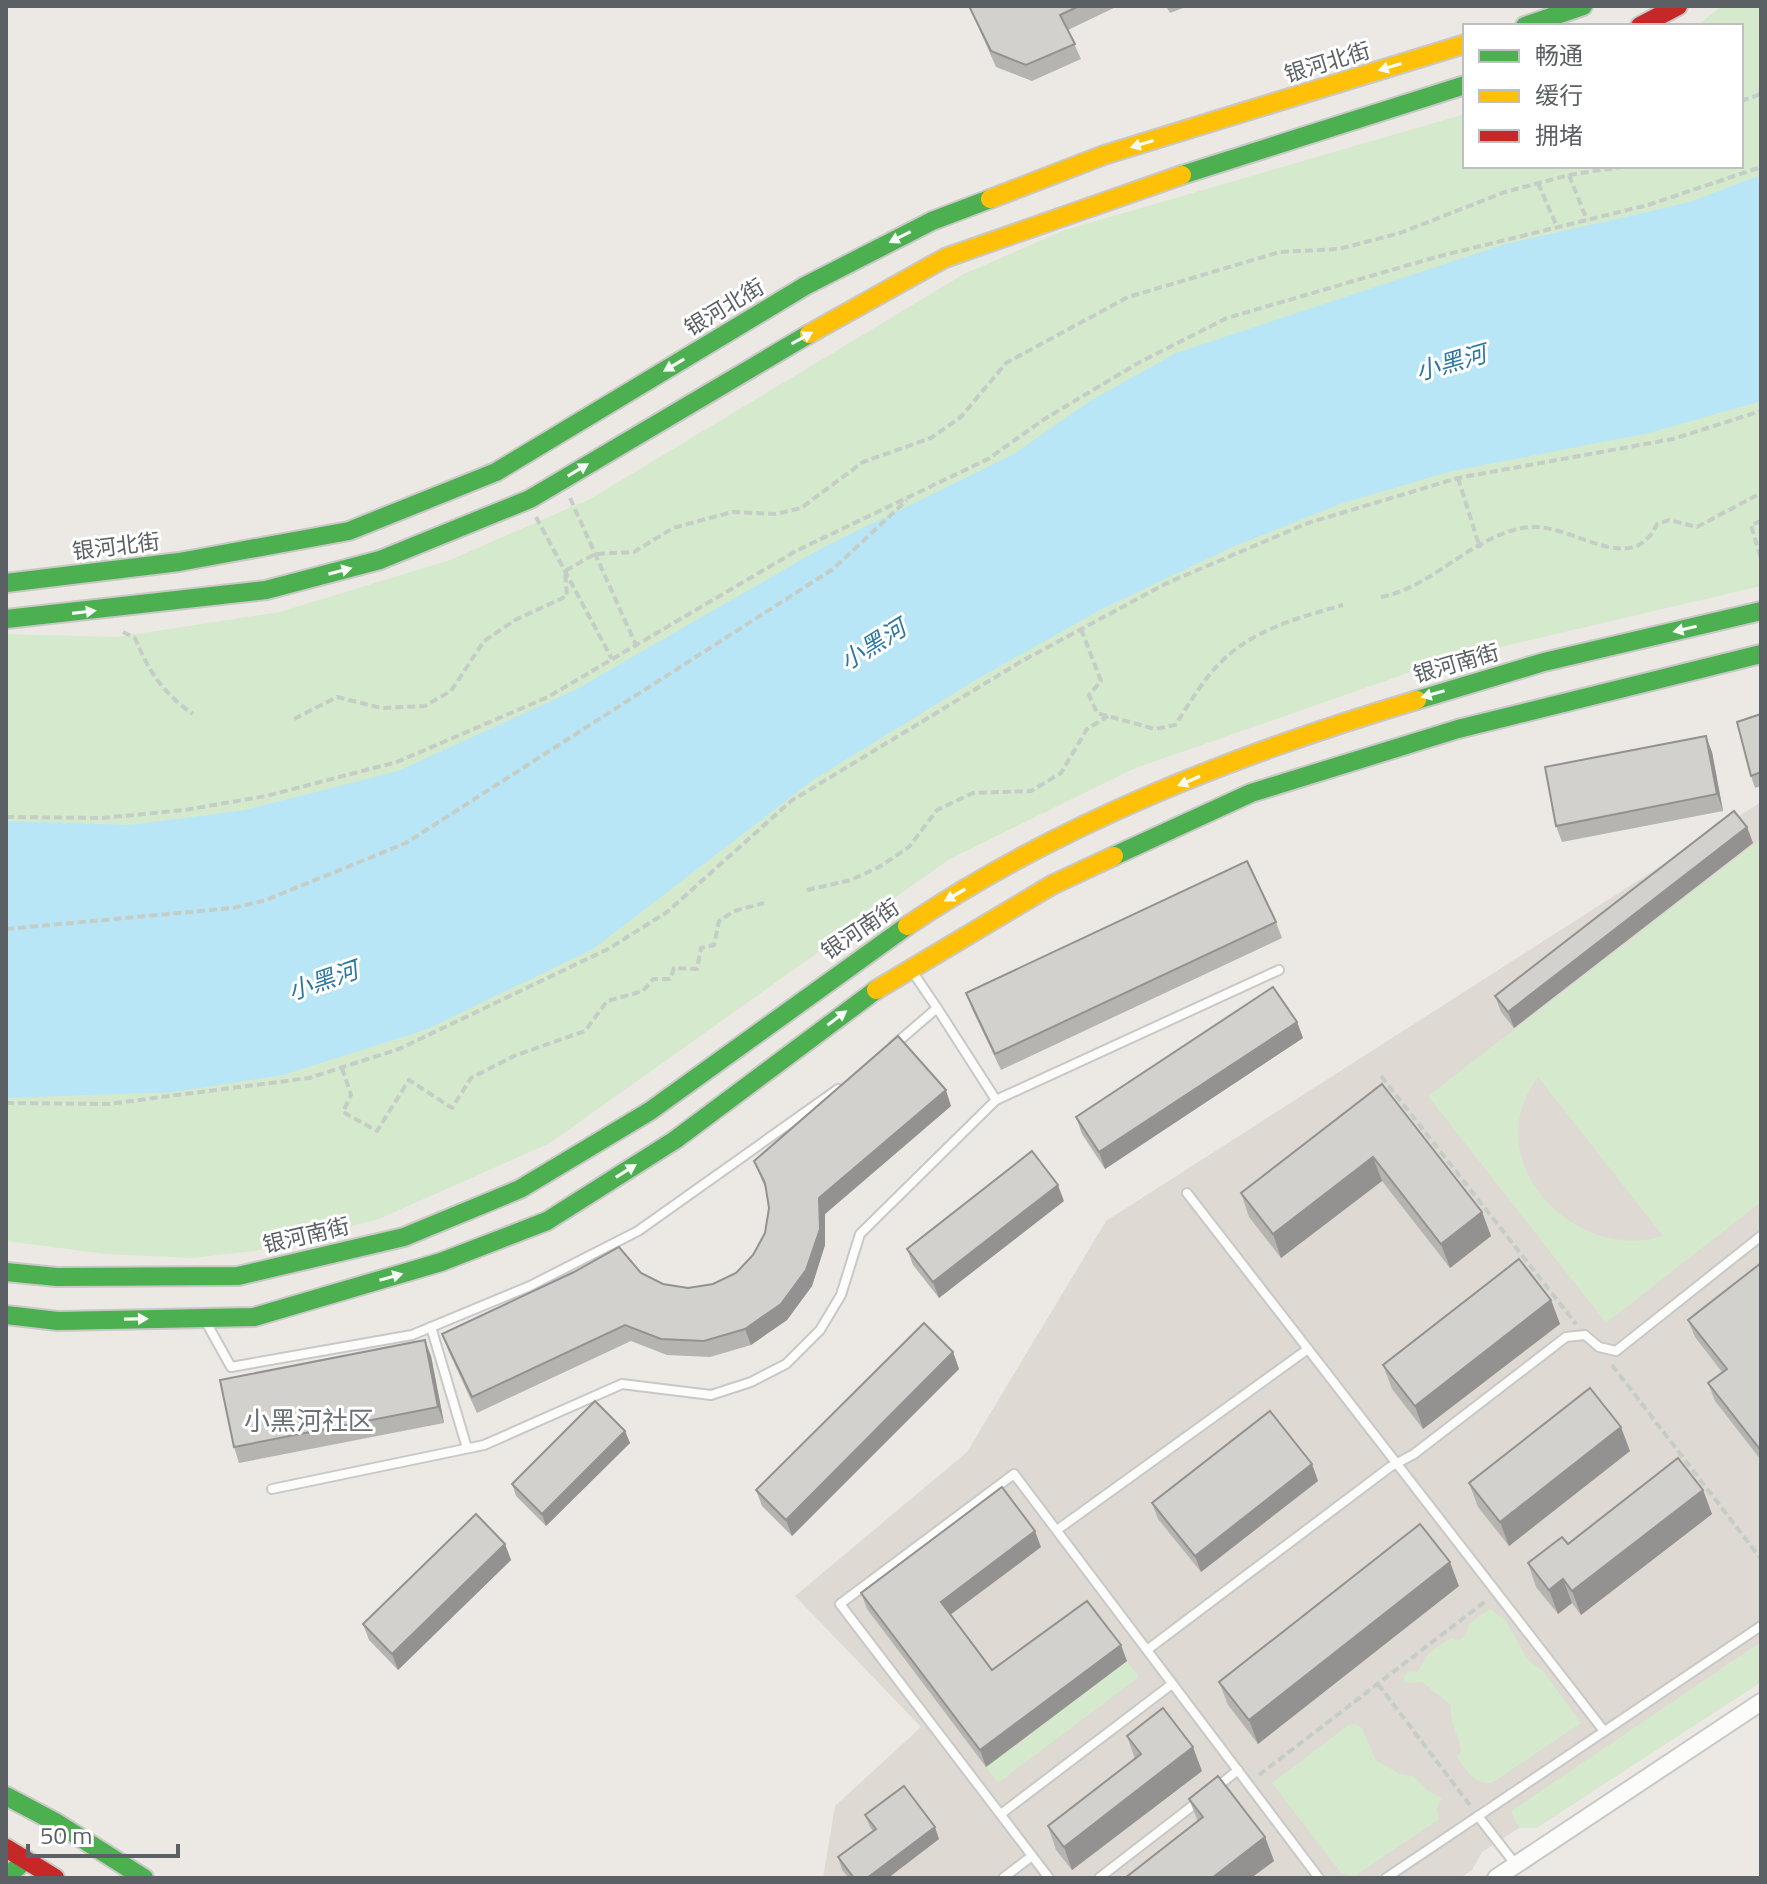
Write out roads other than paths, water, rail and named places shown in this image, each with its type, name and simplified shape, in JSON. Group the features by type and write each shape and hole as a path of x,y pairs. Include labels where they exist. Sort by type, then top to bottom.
{"main road":[{"path":"1531,24 1583,6"},
{"path":"1644,24 1678,6"},
{"name":"银河北街","path":"6,583 179,562 349,531 496,472 805,286 932,221 1104,155 1463,45"},
{"path":"6,619 22,620 266,590 380,560 527,500 780,350 945,258 1143,188 1463,86"},
{"name":"银河南街","path":"6,1272 57,1277 238,1276 404,1237 520,1189 650,1111 821,985 952,896 1118,810 1297,736 1368,714 1544,662 1761,611"},
{"path":"6,1315 58,1321 254,1317 441,1262 547,1221 675,1140 872,992 1052,885 1251,793 1458,729 1761,654"},
{"path":"6,1781 57,1823"},
{"path":"6,1796 57,1823 144,1878"},
{"path":"6,1848 55,1878"},
{"path":"6,1855 26,1860"},
{"path":"6,1877 26,1860"}],"street":[{"path":"1496,1878 1761,1702"}],"lane":[{"path":"910,969 996,1100"},
{"path":"272,1489 484,1445 622,1384 711,1395 751,1382 786,1364 820,1330 841,1295 860,1234 996,1100 1279,970"},
{"path":"888,1051 937,1008"},
{"path":"204,1318 231,1367 412,1335 530,1286 638,1231 850,1080"},
{"path":"1187,1193 1604,1731"},
{"path":"1147,1650 1397,1463 1414,1454 1566,1337 1585,1335 1599,1347 1616,1351 1761,1236"},
{"path":"431,1327 467,1448"},
{"path":"1057,1530 1308,1349"},
{"path":"1049,1878 840,1604 1014,1474 1319,1878"},
{"path":"1386,1878 1761,1626"},
{"path":"1001,1814 1172,1684"},
{"path":"1099,1878 1238,1770"},
{"path":"1478,1816 1516,1865"},
{"path":"1003,1878 1032,1856"}],"water":[{"name":"小黑河","path":"1761,175 1761,401 1649,433 1448,472 1343,503 1230,548 1102,609 979,678 813,780 593,949 425,1030 283,1075 173,1092 6,1098 6,821 130,825 245,810 398,771 575,690 820,549 1014,454 1090,401 1176,353 1502,245 1690,202"}],"district":[{"name":"小黑河社区","path":"309,1421"}]}
